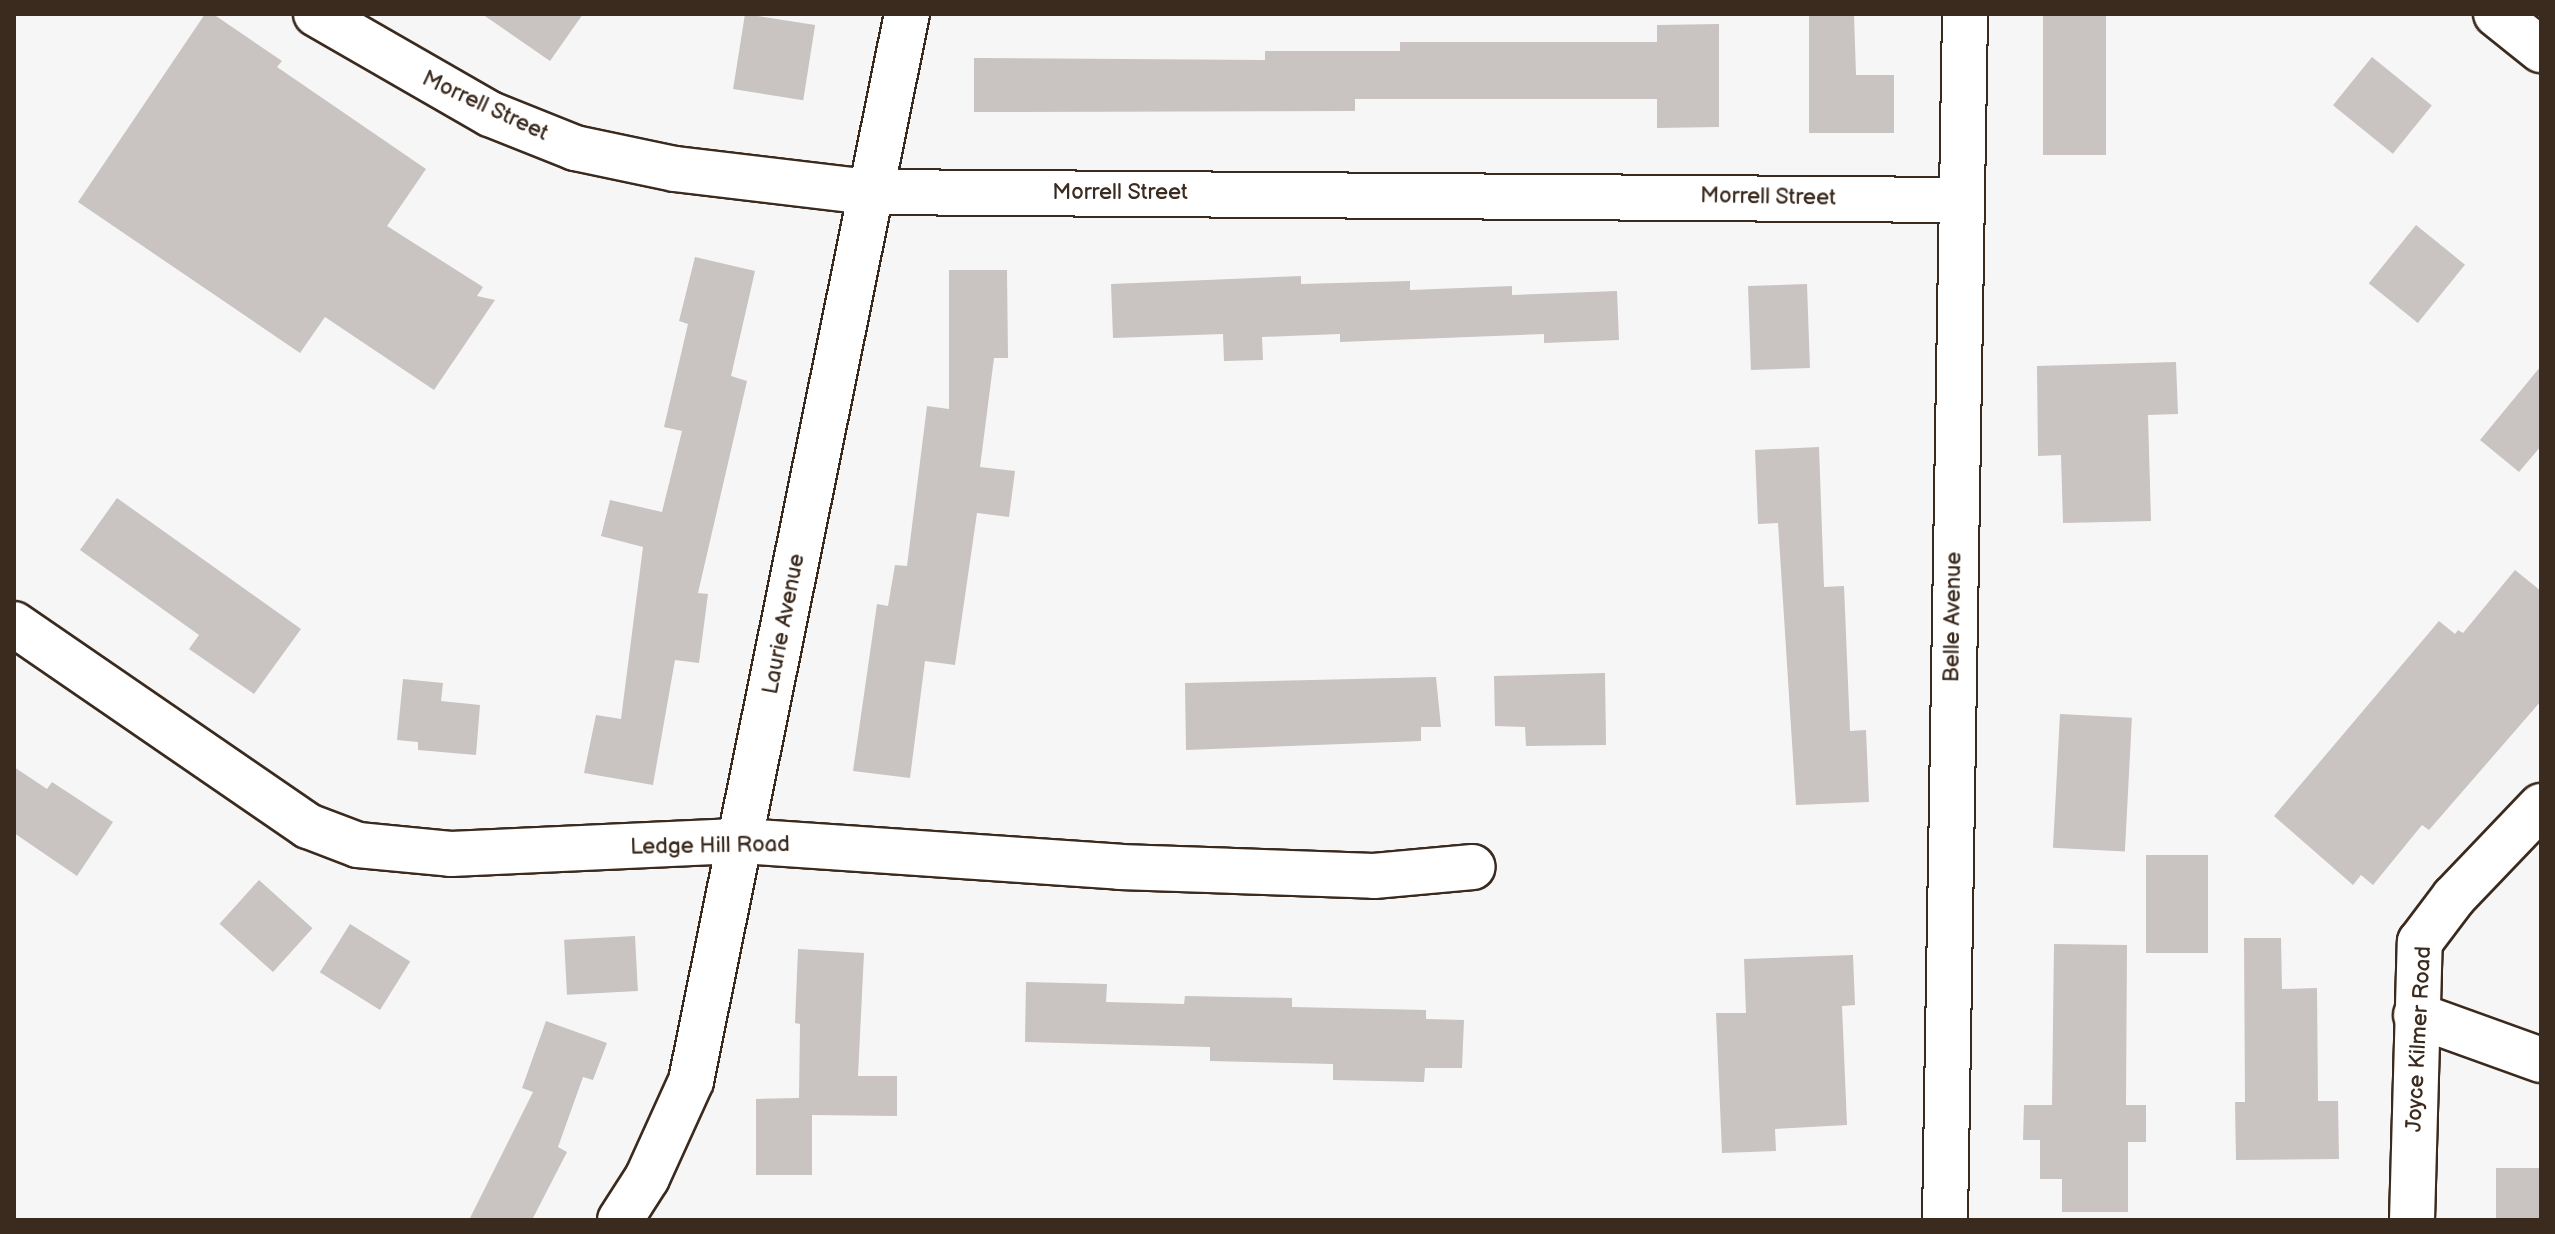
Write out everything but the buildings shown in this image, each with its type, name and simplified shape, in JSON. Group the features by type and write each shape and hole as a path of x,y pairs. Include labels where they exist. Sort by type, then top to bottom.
{"street":[{"name":"Morrell Street","path":"316,14 490,114 575,148 675,169 869,192 1961,200"},
{"name":"Laurie Avenue","path":"620,1220 647,1178 691,1081 907,14"},
{"name":"Belle Avenue","path":"1945,1220 1965,14"},
{"path":"2496,14 2541,50"},
{"name":"Ledge Hill Road","path":"14,624 308,826 358,845 451,854 742,841 1135,868 1374,876 1473,867"},
{"name":"Joyce Kilmer Road","path":"2412,1220 2420,942 2454,897 2541,806"},
{"path":"2416,1015 2541,1060"}]}
